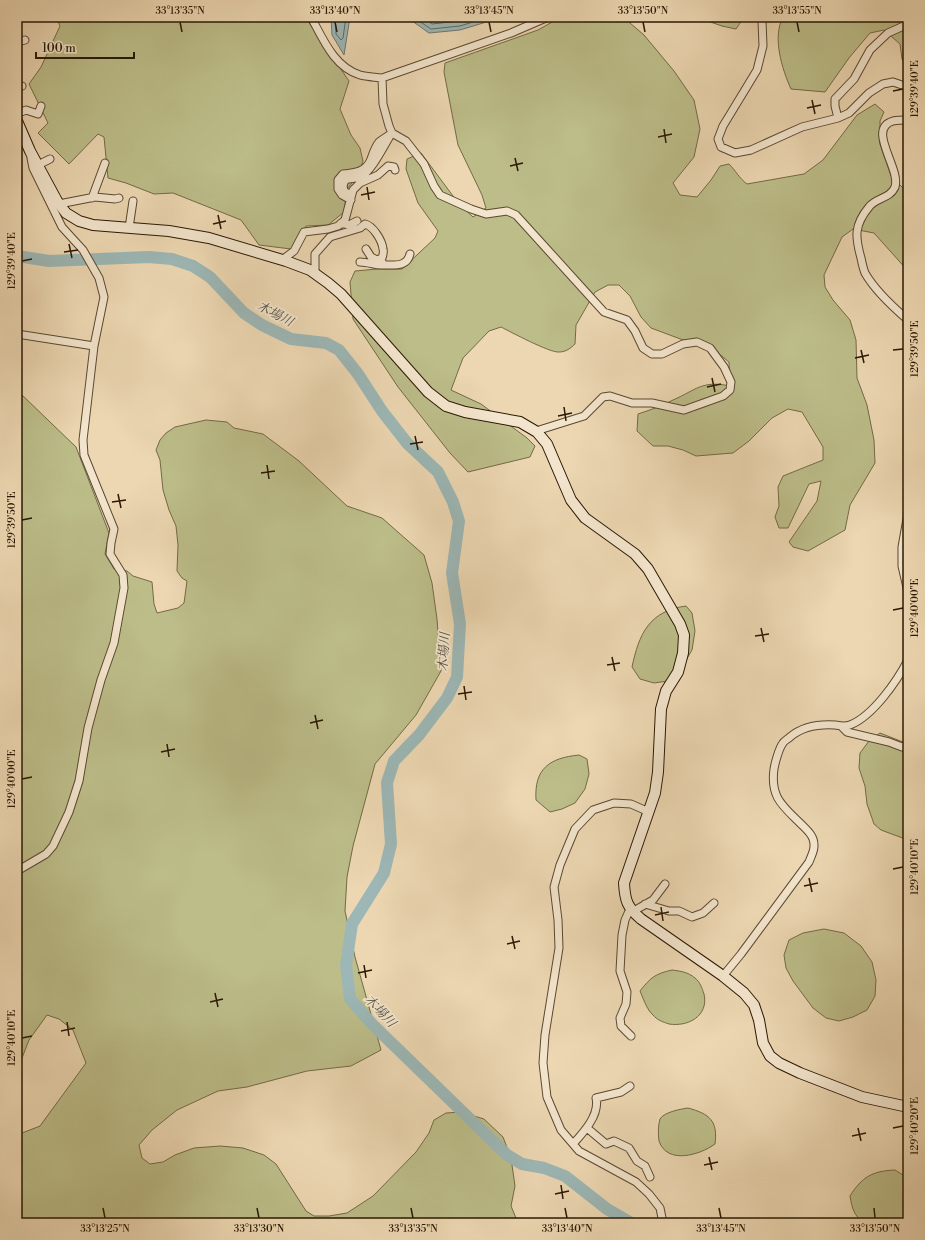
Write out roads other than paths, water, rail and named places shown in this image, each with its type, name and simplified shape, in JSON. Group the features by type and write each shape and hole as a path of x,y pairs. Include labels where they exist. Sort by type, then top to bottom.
{"street":[{"path":"311,17 328,48 340,63 360,75 382,78 504,36 548,17"},
{"path":"764,17 762,21 762,46 757,70 724,126 718,139 721,147 735,153 751,150 802,127 838,118 848,113 869,93 883,84 893,82 908,87"},
{"path":"838,118 835,99 854,78 870,50 888,33 908,24"},
{"path":"17,42 25,40"},
{"path":"382,78 383,104 392,133 406,141 424,164 434,186 440,195 486,214 507,211 516,215 604,312 627,320 635,331 643,348 652,354 662,354 682,344 697,342 710,348 724,367 731,382 730,390 723,396 684,410 652,403 632,403 610,396 603,397 584,416 536,431"},
{"path":"17,114 26,110 38,114 42,106"},
{"path":"908,120 894,121 884,127 882,132 882,140 895,171 895,187 887,197 870,204 862,215 856,233 857,245 864,272 875,287 908,320"},
{"path":"17,121 30,151 59,204 66,213 79,221 93,225 168,231 208,238 310,270 341,294 428,392 446,406 465,412 520,422 536,431 547,444 571,500 585,518 635,554 648,569 680,624 684,635 683,653 678,672 666,691 661,709 658,772 655,793 624,883 625,898 631,910 641,919 723,976 744,993 754,1005 759,1020 763,1043 770,1056 779,1063 800,1073 862,1097 908,1107"},
{"path":"351,198 342,195 338,189 338,180 343,174 363,170 370,161 380,142 392,133"},
{"path":"17,871 46,854 53,846 69,812 79,782 88,728 101,680 114,643 124,588 122,575 110,554 114,529 84,454 83,440 94,346 104,297 99,278 83,250 62,227 33,168 30,151"},
{"path":"38,165 50,159"},
{"path":"92,198 105,164"},
{"path":"282,260 294,251 304,232 328,229 339,225 345,220 353,190 360,183 378,175 388,166 394,167 396,170"},
{"path":"59,204 92,198 119,198"},
{"path":"129,228 133,200"},
{"path":"339,225 350,225 356,221"},
{"path":"315,274 315,254 330,237 360,228 365,224 370,225 381,242 384,251 382,262 377,266 366,262 360,262"},
{"path":"339,225 342,234"},
{"path":"366,249 371,257 382,262 404,264 409,260 410,254"},
{"path":"17,334 94,346"},
{"path":"908,512 902,547 902,566 908,592"},
{"path":"723,976 809,862 814,847 813,838 808,831 779,802 774,791 774,764 782,743 806,727 815,725 842,727 857,721 870,711 897,680 908,660"},
{"path":"842,727 847,732 882,740 902,747 908,745"},
{"path":"649,812 631,804 614,803 593,810 575,828 560,865 554,887 558,920 559,948 545,1035 543,1063 547,1097 561,1130 579,1150 636,1182 649,1194 660,1208 663,1223"},
{"path":"631,1036 621,1026 620,1018 626,1004 627,992 620,971 622,934 625,920 631,910 653,900 665,884"},
{"path":"645,904 669,911 679,911 692,917 703,913 714,903"},
{"path":"573,1144 587,1128 597,1104 596,1098 621,1092 630,1086"},
{"path":"587,1128 606,1144 614,1141 622,1143 629,1148 637,1161 645,1166 650,1177"}],"water":[{"path":"331,17 350,17 344,55 332,35"},
{"path":"404,17 493,17 493,20 460,30 429,33 408,18"}],"waterway":[{"name":"木場川","path":"17,256 49,261 149,257 172,259 193,266 210,277 244,313 262,325 291,339 326,343 339,350 358,374 382,411 407,443 438,472 453,502 459,521 452,573 460,624 457,677 447,698 419,735 394,761 387,783 391,844 384,873 352,924 346,965 350,999 372,1024 507,1155 522,1164 544,1168 565,1176 607,1209 631,1223"}]}
